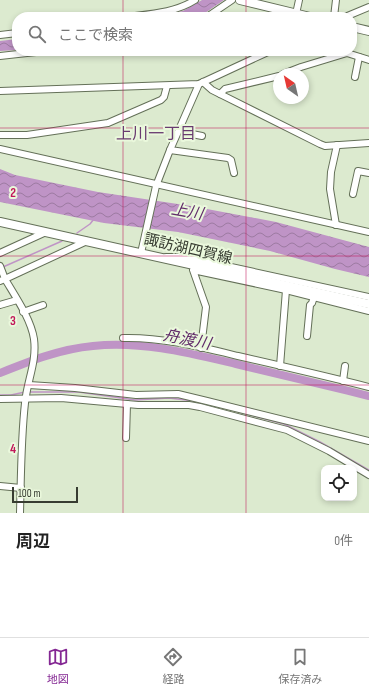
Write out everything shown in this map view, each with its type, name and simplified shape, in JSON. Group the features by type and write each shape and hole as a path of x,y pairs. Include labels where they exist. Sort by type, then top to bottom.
{"main road":[{"path":"240,0 288,12"},
{"path":"357,28 369,31"},
{"name":"諏訪湖四賀線","path":"0,222 87,241 142,251 162,257 369,304"}],"street":[{"path":"160,12 174,10 195,0"},
{"path":"214,12 232,0"},
{"path":"296,12 299,0"},
{"path":"335,12 336,0"},
{"path":"357,12 369,7"},
{"path":"0,35 12,34"},
{"path":"0,56 12,55"},
{"path":"0,90 167,86 201,83 259,56"},
{"path":"298,68 337,56"},
{"path":"356,56 369,60"},
{"path":"355,77 359,57"},
{"path":"220,94 225,89 273,77"},
{"path":"201,83 212,90 325,146 369,143"},
{"path":"142,251 156,185 170,150 201,83"},
{"path":"0,135 27,135 108,123 161,100 164,97 167,86"},
{"path":"181,126 192,134 202,136"},
{"path":"336,225 330,190 331,172 337,145"},
{"path":"0,149 369,232"},
{"path":"170,150 183,149 228,158 231,160 234,173"},
{"path":"354,194 358,171 369,173"},
{"path":"0,253 46,232"},
{"path":"2,280 87,241"},
{"path":"162,257 185,256 369,297"},
{"path":"0,266 2,280 17,300 31,327 34,340 34,365 26,398 20,513"},
{"path":"202,348 206,308 193,270 286,290 369,311"},
{"path":"280,366 286,290"},
{"path":"307,336 310,305 314,297"},
{"path":"0,305 17,300"},
{"path":"23,312 43,305"},
{"path":"123,338 160,340 202,348 369,387"},
{"path":"343,381 345,366"},
{"path":"29,385 75,388 136,395 178,394 369,441"},
{"path":"0,399 78,399 127,404 188,405 287,430 329,451 369,475"},
{"path":"126,438 127,404"},
{"path":"0,486 21,488"}],"water":[{"path":"202,0 224,0 206,12 178,12 183,11"},
{"path":"12,40 12,50 0,51 0,41"},
{"name":"上川","path":"0,169 15,175 98,192 191,206 276,222 369,247 369,277 270,251 178,232 104,223 0,202"}],"waterway":[{"path":"77,233 90,224 94,219"},
{"path":"3,267 62,241"},
{"name":"舟渡川","path":"0,373 34,360 69,350 93,346 129,345 165,349 201,356 369,396"},
{"path":"0,395 11,395 25,392"},
{"path":"29,392 79,392 135,400 169,398 194,401"},
{"path":"235,411 284,424 320,442 369,470"}],"district":[{"name":"上川一丁目","path":"156,134"}]}
